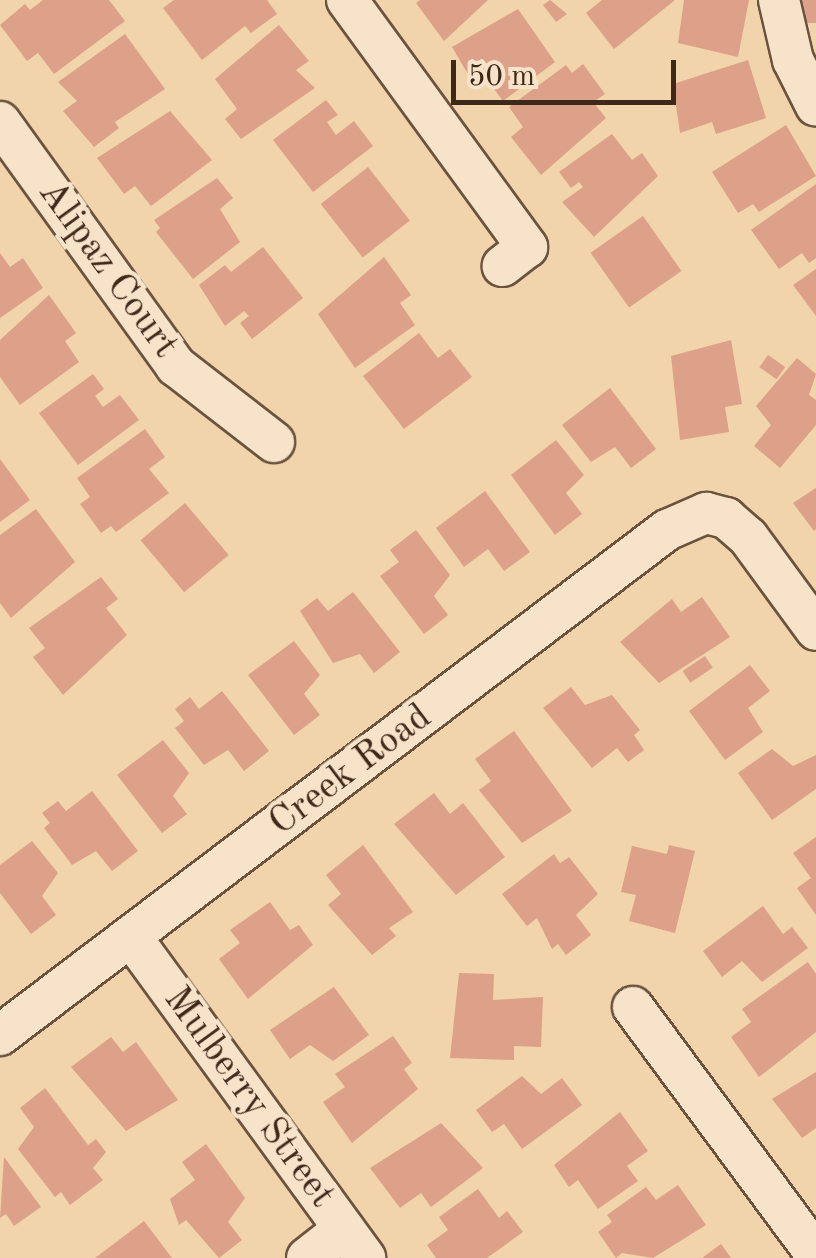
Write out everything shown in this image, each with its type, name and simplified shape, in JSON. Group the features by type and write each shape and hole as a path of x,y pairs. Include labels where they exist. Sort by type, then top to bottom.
{"street":[{"path":"347,0 527,248 503,266"},
{"path":"779,0 792,60 816,106"},
{"name":"Alipaz Court","path":"0,122 176,366 274,442"},
{"name":"Creek Road","path":"0,1036 667,530 706,513 726,518 748,537 816,630"},
{"name":"Mulberry Street","path":"132,938 355,1244"},
{"path":"634,1007 816,1254"},
{"path":"307,1258 355,1244"}],"building":[{"path":"43,0 109,0 125,21 54,74 38,53 27,61 0,25 25,4 30,10"},
{"path":"174,0 267,0 277,14 251,33 245,26 202,60 163,8"},
{"path":"488,0 444,41 416,3"},
{"path":"550,0 567,14 556,22 543,5"},
{"path":"602,0 675,0 614,49 586,13"},
{"path":"684,0 749,0 738,57 678,43"},
{"path":"802,0 816,0 816,23 802,23"},
{"path":"518,9 555,62 503,101 491,85 500,79 496,74 476,88 452,47"},
{"path":"279,25 309,61 296,70 315,88 241,139 225,119 237,109 215,79"},
{"path":"125,34 165,89 115,122 119,128 94,147 63,111 77,101 58,82"},
{"path":"748,60 766,118 716,134 712,122 680,133 673,84"},
{"path":"583,64 605,94 593,102 606,118 541,175 511,137 523,127 509,107 566,65 572,73"},
{"path":"326,100 338,115 327,122 336,135 354,121 373,146 313,192 273,140"},
{"path":"170,111 212,160 151,206 135,186 124,194 97,158"},
{"path":"786,125 816,176 759,212 753,204 738,213 712,172"},
{"path":"612,134 632,160 642,153 658,176 594,237 562,202 583,187 579,182 571,188 559,172"},
{"path":"368,167 410,221 363,258 321,204"},
{"path":"217,178 233,198 220,209 240,242 193,279 156,232 160,228 154,220"},
{"path":"816,184 816,258 809,263 802,253 779,269 751,230"},
{"path":"643,216 681,271 629,308 591,253"},
{"path":"263,247 303,298 252,339 240,323 249,316 244,311 225,326 199,285 225,265 231,272"},
{"path":"0,253 10,267 23,258 43,288 0,318"},
{"path":"384,257 411,295 400,303 415,325 355,368 318,314"},
{"path":"816,269 816,316 793,285"},
{"path":"49,295 76,333 65,341 79,362 20,405 0,377 0,340"},
{"path":"419,333 438,358 450,349 472,377 404,429 363,376"},
{"path":"731,340 742,404 725,407 729,432 680,440 671,356"},
{"path":"768,355 785,367 777,379 759,367"},
{"path":"797,358 816,374 809,395 816,400 816,425 780,468 754,446 771,425 756,406"},
{"path":"93,374 104,389 95,396 103,407 120,395 139,420 78,465 39,413"},
{"path":"610,388 656,449 631,468 615,447 591,462 562,425"},
{"path":"145,429 165,457 149,469 169,493 116,532 111,526 101,533 80,504 90,497 77,478"},
{"path":"556,440 584,475 566,493 582,514 555,535 511,475"},
{"path":"0,459 30,500 0,522"},
{"path":"816,488 816,529 814,531 793,503"},
{"path":"485,491 530,552 504,571 488,549 464,567 436,528"},
{"path":"185,503 229,555 184,592 141,540"},
{"path":"36,509 75,562 11,618 0,603 0,535"},
{"path":"416,530 450,575 434,596 448,615 424,634 380,576 399,562 390,550"},
{"path":"101,577 118,599 106,608 127,635 63,695 33,657 45,648 29,628"},
{"path":"353,592 400,652 374,673 360,654 333,663 300,611 317,598 328,611"},
{"path":"702,597 730,637 659,683 620,642 672,599 681,612"},
{"path":"294,641 320,675 304,694 320,715 294,735 248,675"},
{"path":"705,656 713,668 690,683 683,671"},
{"path":"750,665 770,691 748,708 763,732 725,760 689,711"},
{"path":"571,687 585,705 612,695 640,730 634,735 644,750 628,762 617,748 592,768 543,708"},
{"path":"222,691 269,751 244,771 228,750 204,765 175,728 184,721 175,709 190,697 199,709"},
{"path":"514,731 572,811 522,843 479,790 491,781 475,759"},
{"path":"163,740 189,773 173,796 187,814 162,833 117,775"},
{"path":"772,749 793,766 816,755 816,789 772,820 738,773"},
{"path":"92,791 138,851 112,871 96,851 72,865 44,828 50,823 42,813 58,801 66,811"},
{"path":"434,793 450,814 463,803 505,857 456,895 394,824"},
{"path":"816,837 816,915 797,888 811,878 793,853"},
{"path":"32,841 58,873 42,896 56,915 31,934 0,893 0,865"},
{"path":"363,845 413,912 389,928 396,936 372,955 328,905 341,894 326,875"},
{"path":"669,845 695,851 675,933 629,921 636,895 621,892 632,846 667,854"},
{"path":"554,854 560,863 569,857 598,894 576,915 591,935 566,955 558,944 552,949 537,918 527,926 502,894"},
{"path":"270,902 290,930 299,925 313,945 248,999 219,959 240,943 230,930"},
{"path":"763,906 783,934 792,927 808,948 762,982 742,961 722,977 703,951"},
{"path":"808,962 816,974 816,1032 759,1077 731,1037 751,1022 742,1009"},
{"path":"459,973 494,974 493,1000 543,997 541,1047 514,1046 514,1060 450,1058"},
{"path":"334,987 369,1035 333,1061 310,1045 290,1059 270,1030"},
{"path":"393,1036 412,1063 404,1069 418,1089 352,1143 323,1102 345,1087 335,1074"},
{"path":"111,1037 123,1052 136,1042 178,1100 126,1131 71,1067"},
{"path":"816,1072 816,1128 802,1138 772,1099"},
{"path":"522,1076 541,1094 562,1078 582,1105 522,1149 504,1124 492,1132 476,1110"},
{"path":"45,1088 88,1145 96,1139 106,1152 93,1168 103,1180 70,1205 61,1192 55,1197 18,1149 34,1127 20,1108"},
{"path":"620,1112 648,1151 627,1166 638,1181 598,1209 578,1180 569,1187 554,1165"},
{"path":"441,1123 483,1168 431,1207 421,1193 400,1208 370,1168"},
{"path":"206,1144 245,1198 228,1222 242,1240 219,1258 186,1220 179,1225 170,1199 195,1180 182,1162"},
{"path":"4,1157 41,1207 14,1226 6,1214 0,1218"},
{"path":"678,1185 706,1225 653,1258 622,1253 616,1258 598,1232 612,1222 607,1215 646,1187 656,1200"},
{"path":"478,1189 499,1218 507,1211 523,1232 487,1258 436,1258 427,1245 448,1230 439,1217"},
{"path":"144,1221 172,1258 95,1258"},
{"path":"721,1244 731,1258 702,1258"}]}
